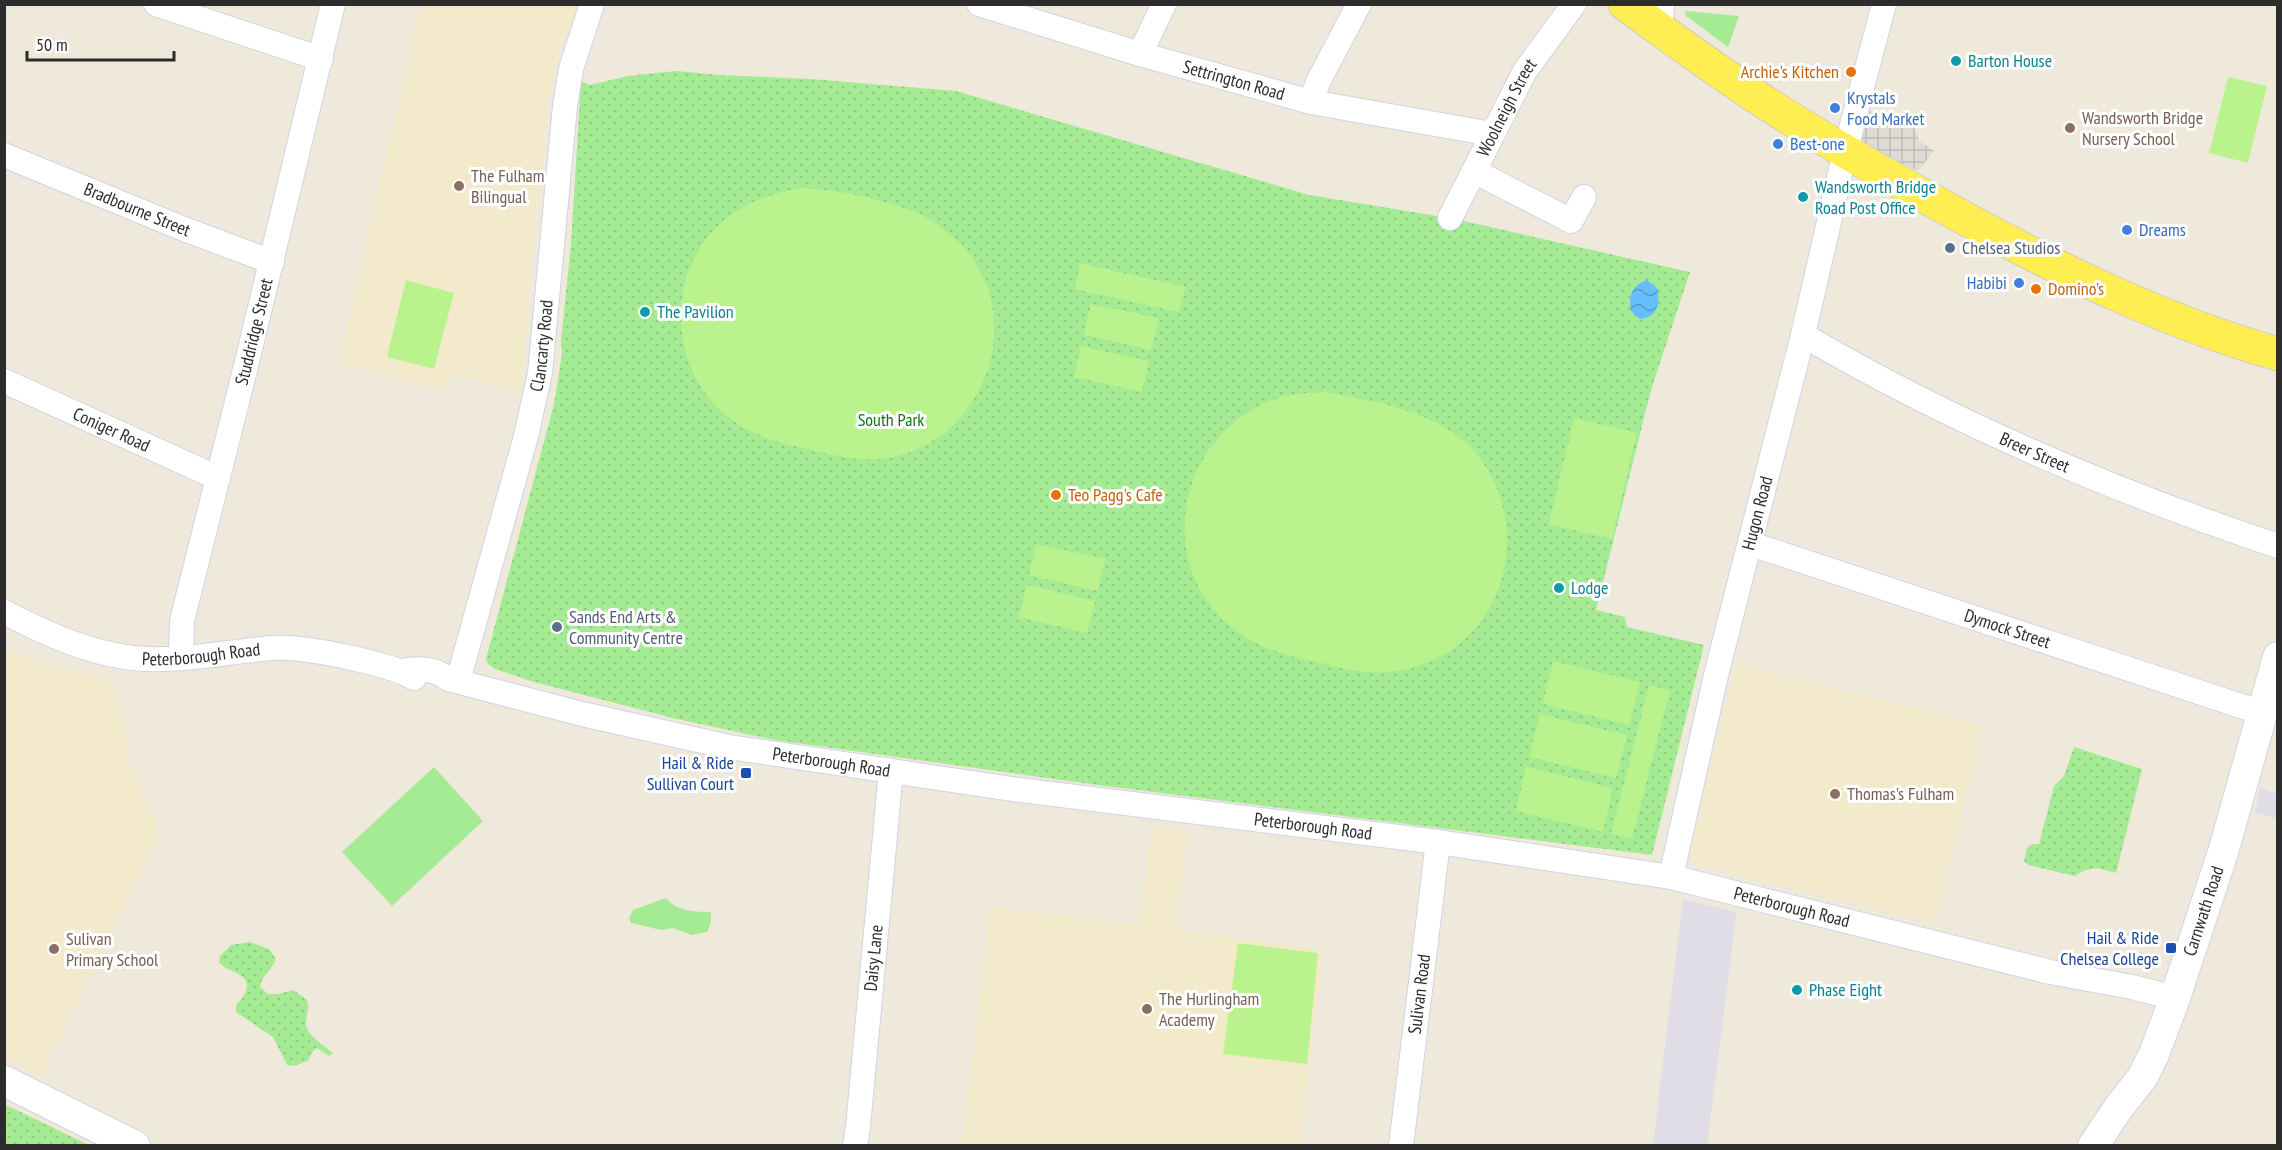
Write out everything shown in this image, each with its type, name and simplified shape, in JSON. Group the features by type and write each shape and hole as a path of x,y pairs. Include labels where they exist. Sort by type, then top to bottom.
{"main road":[{"path":"1625,4 1661,17 1766,103 1845,152 2050,264 2214,333 2277,354"}],"street":[{"path":"156,4 321,59"},
{"name":"Studdridge Street","path":"180,657 182,621 272,262 333,4"},
{"name":"Clancarty Road","path":"453,680 525,436 540,373 566,101 571,69 592,4"},
{"name":"Settrington Road","path":"979,4 1140,54 1311,102 1492,134"},
{"path":"1140,54 1164,4"},
{"path":"1311,102 1318,82 1359,4"},
{"name":"Woolneigh Street","path":"1450,218 1525,71 1574,4"},
{"name":"Hugon Road","path":"1671,877 1717,671 1751,544 1803,336 1845,152 1884,4"},
{"name":"Bradbourne Street","path":"4,155 183,229 272,262"},
{"path":"1474,171 1571,221 1584,197"},
{"name":"Breer Street","path":"1803,336 1985,432 2096,479 2277,546"},
{"name":"Coniger Road","path":"4,381 218,478"},
{"name":"Dymock Street","path":"1751,544 2262,713"},
{"name":"Peterborough Road","path":"4,612 84,648 115,656 148,659 276,647 345,657 402,671 417,668 441,673 453,680 582,714 729,747 1012,789 1437,842 1671,877 2050,972 2132,987 2175,998"},
{"name":"Carnwath Road","path":"2093,1146 2142,1078 2175,998 2227,840 2277,657"},
{"name":"Daisy Lane","path":"855,1146 891,771"},
{"name":"Sulivan Road","path":"1401,1146 1437,842"},
{"path":"4,1081 135,1146"}],"shaded area":[{"name":"The Fulham Bilingual","path":"421,5 580,5 558,54 547,108 521,390 450,374 445,391 339,364"},
{"path":"1869,110 1912,122 1919,141 1934,151 1918,171 1870,150 1863,143 1861,138"},
{"name":"Sulivan Primary School","path":"11,651 58,668 101,676 115,684 128,757 156,825 157,840 40,1076 5,1057 4,657"},
{"name":"Thomas's Fulham","path":"1736,665 1983,725 1934,923 1687,862"},
{"path":"2260,788 2277,794 2277,819 2255,812"},
{"name":"The Hurlingham Academy","path":"1152,827 1187,832 1175,930 1324,949 1299,1145 962,1146 991,907 1140,925"},
{"path":"1683,899 1736,912 1736,917 1707,1145 1653,1145"}],"green space":[{"path":"1686,11 1739,16 1728,47 1685,15"},
{"name":"South Park","path":"676,71 956,91 1309,195 1450,218 1690,272 1651,390 1596,610 1625,617 1627,627 1704,645 1652,855 1090,784 775,740 677,719 534,682 495,669 488,664 486,659 554,404 562,354 561,340 571,244 581,81 590,85 628,76"},
{"path":"2228,77 2267,86 2248,163 2209,153"},
{"path":"800,188 862,196 926,217 956,240 978,266 990,297 994,329 990,361 978,391 960,418 935,440 904,454 881,459 858,459 790,445 750,431 731,419 710,400 695,377 685,351 681,323 682,296 689,269 702,244 721,223 739,210 768,196"},
{"path":"1080,263 1185,287 1179,312 1075,289"},
{"path":"406,280 454,293 434,369 387,357"},
{"path":"1091,304 1159,318 1151,350 1084,335"},
{"path":"1081,346 1149,361 1142,392 1074,377"},
{"path":"1327,392 1400,408 1450,431 1465,442 1487,469 1501,499 1507,532 1505,565 1495,596 1479,624 1455,647 1424,664 1396,671 1357,671 1292,656 1259,645 1229,625 1205,597 1190,566 1184,533 1188,500 1199,468 1217,439 1243,416 1275,399 1294,394"},
{"path":"1574,418 1637,433 1612,539 1549,524"},
{"path":"1036,544 1105,559 1098,591 1029,575"},
{"path":"1027,585 1095,601 1087,633 1019,617"},
{"path":"1553,661 1640,682 1629,725 1543,704"},
{"path":"1649,685 1670,690 1632,839 1611,834"},
{"path":"1540,714 1627,735 1616,778 1529,757"},
{"path":"2074,747 2142,769 2116,873 2095,868 2075,876 2028,865 2024,861 2027,848 2032,844 2039,844 2054,786 2064,776"},
{"path":"434,767 483,821 392,906 342,852"},
{"path":"1526,767 1613,788 1603,832 1516,811"},
{"path":"666,898 680,908 711,912 711,923 707,932 692,935 673,928 661,930 631,923 629,918 633,910"},
{"path":"250,942 269,949 276,959 262,979 260,987 268,994 293,990 307,1000 307,1028 312,1036 333,1053 329,1056 317,1048 308,1061 293,1066 287,1065 273,1037 236,1012 237,1005 246,990 246,981 222,965 219,962 220,956 231,945"},
{"path":"1238,943 1318,953 1307,1064 1223,1054"},
{"path":"4,1104 89,1145 5,1145"}],"water":[{"path":"1647,280 1657,288 1658,304 1654,313 1640,319 1631,311 1630,301 1635,288"}],"place":[{"name":"Barton House","path":"1956,61"},
{"name":"Archie's Kitchen","path":"1851,72"},
{"name":"Krystals Food Market","path":"1835,108"},
{"name":"Wandsworth Bridge Nursery School","path":"2070,128"},
{"name":"Best-one","path":"1778,144"},
{"name":"The Fulham Bilingual","path":"459,186"},
{"name":"Wandsworth Bridge Road Post Office","path":"1803,197"},
{"name":"Dreams","path":"2127,230"},
{"name":"Chelsea Studios","path":"1950,248"},
{"name":"Habibi","path":"2019,283"},
{"name":"Domino's","path":"2036,289"},
{"name":"The Pavilion","path":"645,312"},
{"name":"Teo Pagg's Cafe","path":"1056,495"},
{"name":"Lodge","path":"1559,588"},
{"name":"Sands End Arts & Community Centre","path":"557,627"},
{"name":"Hail & Ride Sullivan Court","path":"746,773"},
{"name":"Thomas's Fulham","path":"1835,794"},
{"name":"Hail & Ride Chelsea College","path":"2171,948"},
{"name":"Sulivan Primary School","path":"54,949"},
{"name":"Phase Eight","path":"1797,990"},
{"name":"The Hurlingham Academy","path":"1147,1009"}]}
